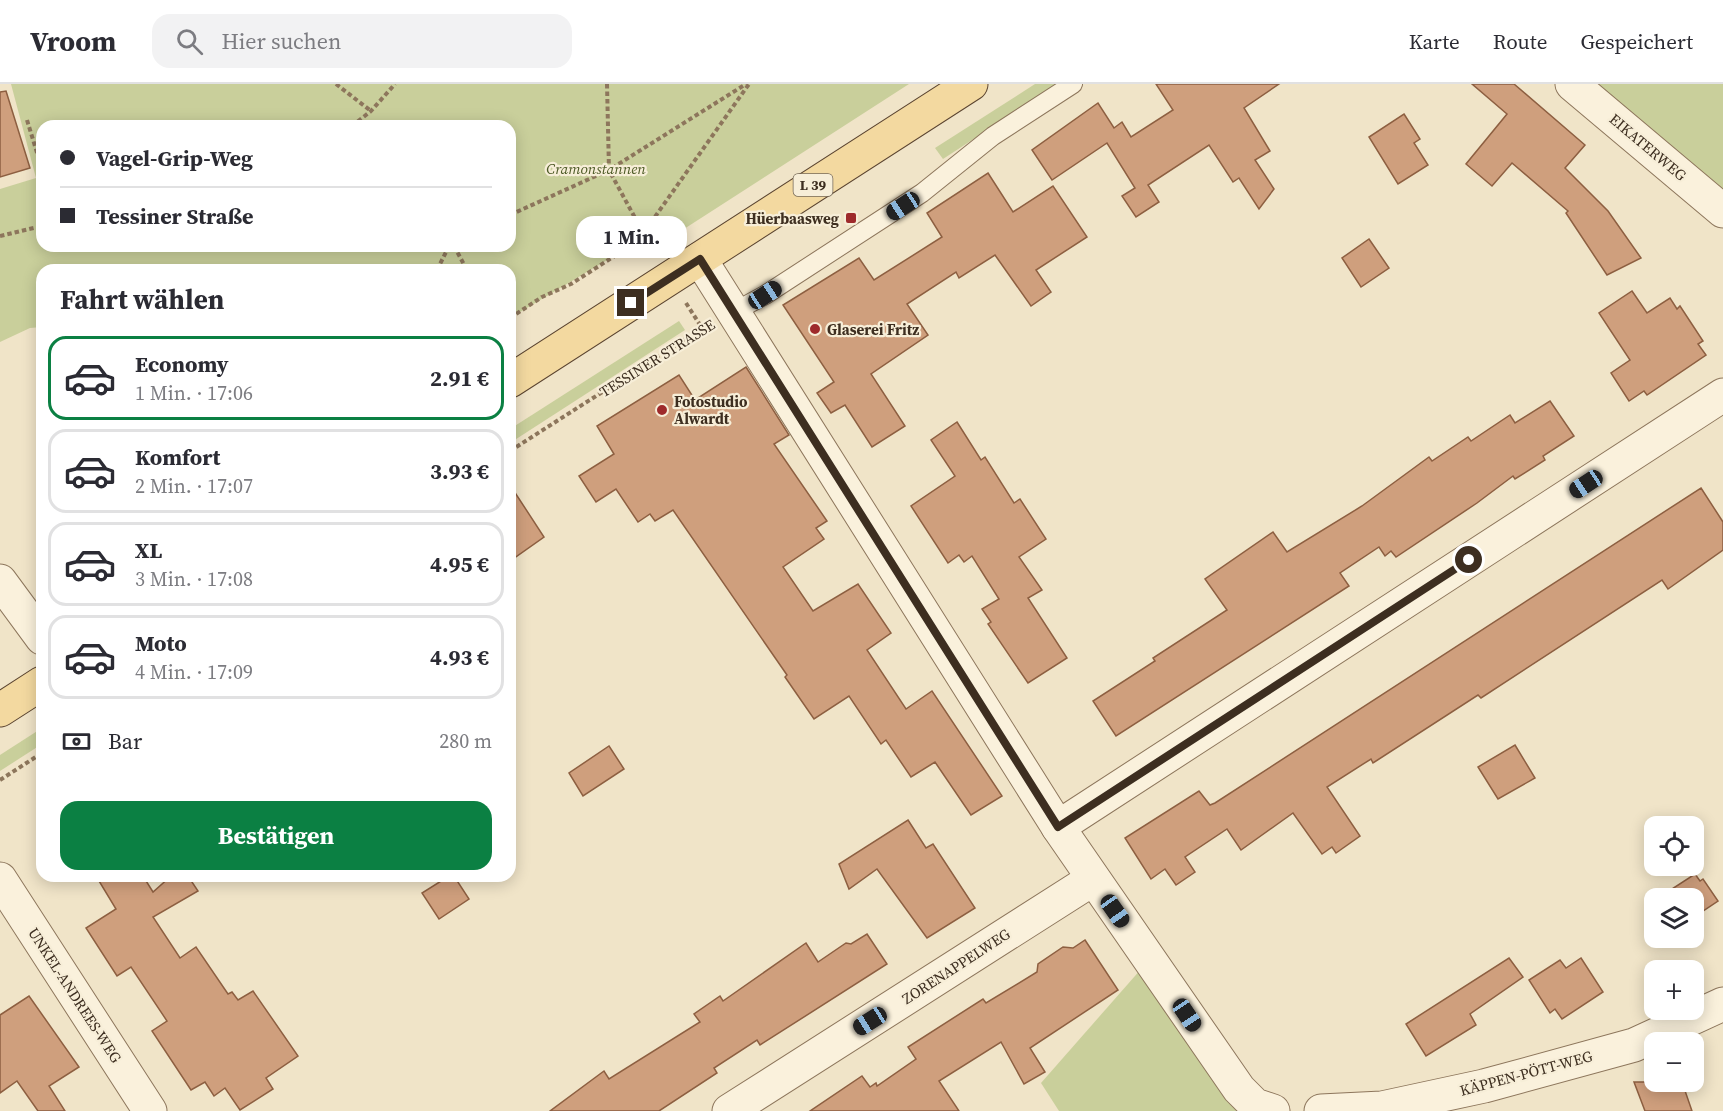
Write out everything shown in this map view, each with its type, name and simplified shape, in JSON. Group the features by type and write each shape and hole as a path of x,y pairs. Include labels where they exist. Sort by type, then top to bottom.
{"main road":[{"name":"L 39","path":"516,377 971,84"},
{"path":"0,710 36,687"}],"street":[{"name":"EIKATERWEG","path":"1572,84 1723,211"},
{"path":"700,259 1058,827 1239,1089 1254,1105 1273,1111"},
{"path":"1058,827 1723,395"},
{"path":"0,581 36,630"},
{"name":"UNKEL-ANDREES-WEG","path":"0,879 150,1111"},
{"name":"ZORENAPPELWEG","path":"729,1111 1093,879"},
{"name":"KÄPPEN-PÖTT-WEG","path":"1321,1111 1382,1108 1484,1086 1634,1045 1723,1004"}],"lane":[{"path":"735,312 922,193 993,136 1073,84"}],"path":[{"path":"336,84 371,111"},
{"path":"360,120 371,111 395,84"},
{"path":"607,84 609,170"},
{"path":"516,211 609,170 748,84"},
{"path":"516,314 542,297 571,284 644,237 652,221 748,84"},
{"path":"27,120 36,149"},
{"path":"0,236 36,227"},
{"name":"TESSINER STRASSE","path":"516,447 702,328 735,312"},
{"path":"0,780 36,757"}],"green space":[{"name":"Cramonstannen","path":"11,84 909,84 684,229 664,226 516,314 516,264 36,264 36,328 0,342 0,189 36,178"},
{"path":"1035,84 1058,84 943,159 935,148"},
{"path":"1586,84 1723,84 1723,200"},
{"path":"679,321 685,330 516,439 516,425"},
{"path":"36,732 36,748 0,771 0,755"},
{"path":"1149,960 1273,1111 1059,1111 1041,1083"}],"building":[{"path":"1156,84 1279,84 1244,108 1270,151 1255,160 1274,189 1259,209 1239,178 1233,182 1209,145 1148,185 1159,202 1136,217 1122,196 1135,188 1107,143 1052,180 1032,150 1098,103 1114,128 1122,122 1131,137 1173,110"},
{"path":"1472,84 1514,84 1585,145 1565,168 1608,211 1641,258 1607,275 1566,213 1568,211 1512,163 1492,186 1466,164 1507,114"},
{"path":"6,91 30,168 0,177 0,92"},
{"path":"1404,114 1420,139 1414,143 1428,165 1398,184 1369,137"},
{"path":"988,173 1013,212 1053,186 1087,237 1036,270 1051,292 1031,306 995,255 959,278 956,272 907,304 928,335 871,374 905,426 872,447 845,405 831,413 817,393 834,382 783,305 859,258 874,280 942,237 927,213"},
{"path":"1369,239 1389,268 1361,287 1342,258"},
{"path":"1632,291 1647,313 1670,298 1677,309 1680,306 1703,341 1698,344 1706,355 1647,395 1644,391 1629,401 1611,373 1630,360 1599,313"},
{"path":"746,367 789,435 774,444 827,521 816,528 824,539 783,567 813,611 858,584 891,633 867,650 906,709 932,691 1002,796 971,815 935,762 911,777 886,740 881,744 849,696 814,719 785,677 787,675 673,510 655,521 650,514 638,522 616,489 596,502 579,476 614,454 597,426 679,375 695,400"},
{"path":"1550,401 1574,436 1543,456 1545,460 1515,479 1513,476 1396,557 1391,551 1385,556 1379,547 1340,573 1349,586 1116,736 1093,701 1155,661 1153,658 1227,610 1205,579 1273,532 1287,552 1362,506 1429,457 1432,461 1468,437 1471,441 1510,415 1515,423"},
{"path":"957,422 981,460 985,457 1014,503 1020,499 1046,539 1019,557 1042,590 1028,598 1067,658 1028,683 988,624 991,622 982,609 999,599 972,556 964,562 959,555 948,563 911,506 955,476 931,440"},
{"path":"1701,488 1723,522 1723,550 1668,589 1662,580 1481,698 1478,695 1373,763 1371,759 1327,787 1360,836 1336,853 1332,847 1322,854 1293,813 1241,850 1227,829 1185,857 1195,872 1176,885 1165,869 1151,879 1125,838 1199,791 1210,805 1215,803"},
{"path":"516,494 544,537 516,557"},
{"path":"1515,745 1535,778 1498,799 1478,767"},
{"path":"609,746 624,769 583,796 569,773"},
{"path":"908,820 926,848 933,844 975,908 927,938 877,869 849,889 839,864"},
{"path":"1692,876 1696,876 1700,881 1703,879 1718,901 1704,910 1704,888 1673,888"},
{"path":"100,882 147,882 153,892 164,882 192,882 198,891 153,917 180,958 196,947 228,994 232,992 238,1000 253,991 298,1056 266,1078 273,1089 240,1110 225,1088 214,1096 205,1082 191,1090 152,1031 167,1021 131,967 117,976 86,928 116,909"},
{"path":"439,882 458,882 469,899 439,919 422,893"},
{"path":"867,934 887,964 760,1045 757,1040 714,1068 717,1073 659,1111 550,1111 604,1071 609,1079 700,1022 694,1014 720,996 723,1001 806,943 818,962 846,943 851,944"},
{"path":"1085,940 1118,990 1030,1048 1045,1072 1024,1084 1001,1042 939,1081 959,1111 810,1111 862,1076 870,1087 876,1083 877,1086 916,1059 908,1047 983,999 986,1003 1037,972 1038,964 1063,947 1073,948"},
{"path":"1509,958 1523,977 1470,1014 1476,1025 1426,1056 1406,1024"},
{"path":"1581,958 1603,992 1562,1019 1555,1009 1550,1013 1529,980 1560,960 1566,968"},
{"path":"29,996 79,1067 49,1086 65,1111 38,1111 17,1081 0,1093 0,1015"},
{"path":"1634,1082 1644,1082 1644,1092 1685,1092 1692,1111 1645,1111"}],"place":[{"name":"Hüerbaasweg","path":"851,218"},
{"name":"Glaserei Fritz","path":"815,329"},
{"name":"Fotostudio Alwardt","path":"662,410"}],"route":[{"path":"631,303 700,259 1058,827 1469,560"}]}
